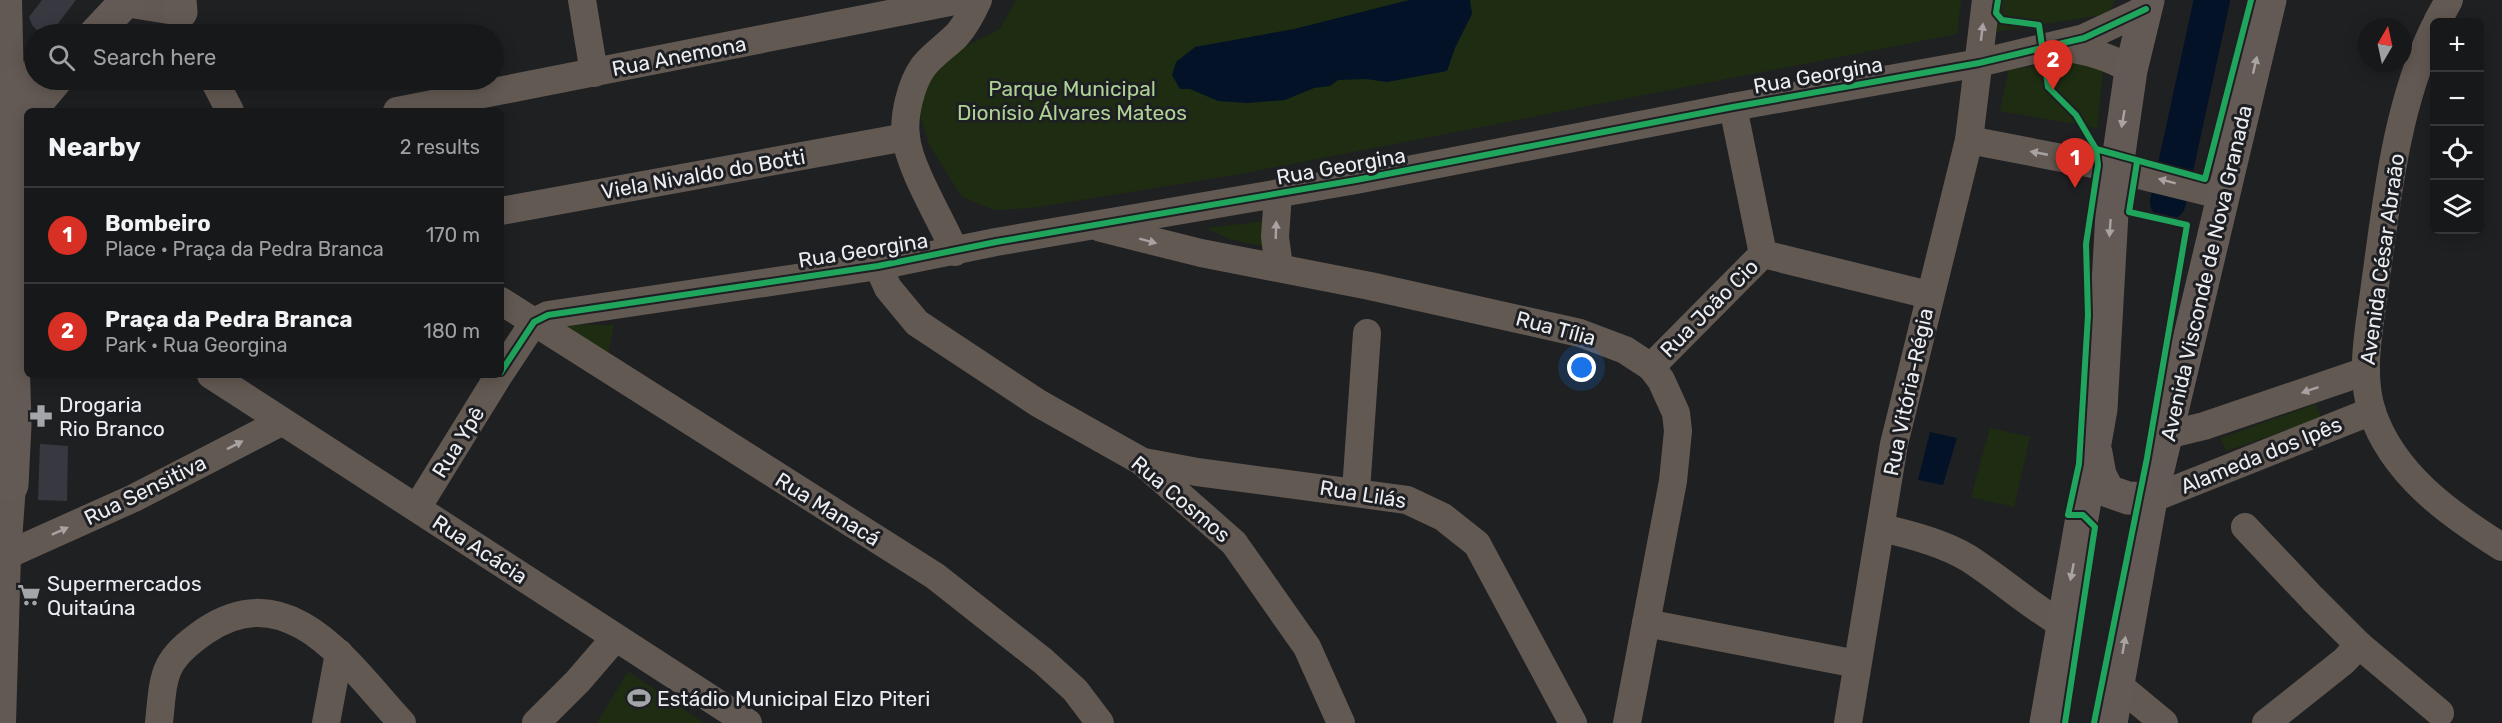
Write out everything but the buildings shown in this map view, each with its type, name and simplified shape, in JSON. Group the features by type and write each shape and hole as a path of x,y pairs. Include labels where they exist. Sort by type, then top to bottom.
{"main road":[{"name":"Avenida Visconde de Nova Granada","path":"2111,723 2151,499 2167,435 2217,194 2270,0"},
{"path":"104,24 126,1"},
{"path":"2046,723 2062,624 2096,448 2105,374 2108,261 2131,70 2147,4"},
{"path":"6,482 12,318 21,263 11,156 18,106 41,90"},
{"path":"2096,448 2100,475 2108,491 2128,498 2151,499"}],"street":[{"path":"9,0 18,106"},
{"path":"582,0 594,73"},
{"name":"Rua Anemona","path":"413,108 960,0"},
{"path":"955,252 922,182 906,138 909,105 918,75 925,64 957,34 970,18 978,0"},
{"name":"Rua Vitória-Régia","path":"1848,723 1894,444 1969,140 1986,0"},
{"path":"2439,18 2450,0"},
{"path":"126,1 180,12"},
{"name":"Rua Georgina","path":"534,322 548,315 569,311 878,266 1979,63 2056,46 2104,30 2147,4"},
{"name":"Avenida César Abraão","path":"2430,38 2412,85 2398,139 2382,232 2366,371 2372,411 2398,463 2413,480 2502,547"},
{"name":"Rua Georgina","path":"2056,46 2089,51 2116,61 2131,70"},
{"path":"219,90 228,108"},
{"name":"Rua João Cio","path":"1651,367 1763,254 1733,107"},
{"name":"Viela Nivaldo do Botti","path":"504,210 906,138"},
{"path":"1969,140 2120,170 2217,194"},
{"path":"1278,193 1275,237 1279,267"},
{"path":"1182,210 1193,242 1201,253"},
{"name":"Rua Tília","path":"1095,226 1201,253 1279,267 1580,333 1625,350 1651,367 1661,380 1676,413 1678,431 1673,481 1627,723"},
{"path":"1763,254 1929,295"},
{"name":"Rua Cosmos","path":"878,266 888,288 917,323 1038,403 1142,461 1234,543 1307,647 1341,723"},
{"path":"504,303 534,322"},
{"name":"Rua Ypê","path":"504,367 534,322"},
{"name":"Rua Manacá","path":"534,322 935,576 1043,661 1075,690 1100,723"},
{"path":"1356,491 1367,333"},
{"name":"Alameda dos Ipês","path":"2167,435 2204,426 2366,371"},
{"name":"Rua Acácia","path":"215,378 748,723"},
{"name":"Rua Ypê","path":"417,508 497,378"},
{"name":"Alameda dos Ipês","path":"2151,499 2372,411"},
{"name":"Rua Sensitiva","path":"7,555 134,498 281,422"},
{"name":"Rua Lilás","path":"1142,461 1197,472 1356,491 1418,502 1464,531 1477,544 1573,723"},
{"path":"2,723 7,555 6,482"},
{"path":"2245,526 2359,645 2440,713"},
{"path":"1881,528 1907,534 1966,557 2039,611 2062,624"},
{"path":"159,723 162,684 174,654 215,624 233,616 257,612 281,615 303,625 339,653 402,723"},
{"path":"1646,623 1857,664"},
{"path":"536,723 578,681 615,638"},
{"path":"2266,723 2344,661 2359,645"},
{"path":"326,723 339,653"},
{"path":"2117,684 2164,723"}],"green space":[{"name":"Parque Municipal Dionísio Álvares Mateos","path":"1016,0 1961,0 1957,34 1240,174 1032,208 994,210 962,197 930,146 916,104 930,70 959,50 1000,29"},
{"path":"1996,0 2115,0 2108,14 1988,33"},
{"path":"2104,60 2097,128 2000,111 2009,69"},
{"path":"1265,221 1262,246 1229,239 1206,228"},
{"path":"562,324 614,325 608,353"},
{"path":"2316,404 2321,418 2226,451 2221,438"},
{"path":"1990,428 2030,437 2014,507 1971,497"},
{"name":"Estádio Municipal Elzo Piteri","path":"629,672 704,723 597,723"}],"water":[{"path":"1409,0 1470,0 1472,14 1455,48 1447,71 1387,82 1366,79 1338,80 1330,86 1314,88 1285,100 1247,103 1218,101 1190,89 1180,89 1172,75 1176,62 1195,47 1294,29"},
{"path":"1930,432 1957,438 1943,485 1918,480"}],"waterway":[{"path":"2168,202 2212,0"}],"cycle path":[{"path":"1998,0 1996,13 2002,20 2039,25 2048,87 2076,115 2096,149 2098,165 2086,244 2088,315 2079,464 2068,515 2083,515 2095,527 2065,723"},
{"path":"2096,149 2205,179 2251,0"},
{"path":"504,367 534,322 548,315 878,266 996,242 1356,180 1733,107 1979,63 2084,38 2146,9"},
{"path":"2094,723 2147,458 2187,225 2129,212 2137,162"}],"place":[{"name":"Praça da Pedra Branca","path":"2053,90"},
{"name":"Bombeiro","path":"2075,188"},
{"name":"Drogaria Rio Branco","path":"41,416"},
{"name":"Supermercados Quitaúna","path":"29,595"},
{"name":"Estádio Municipal Elzo Piteri","path":"639,698"}]}
